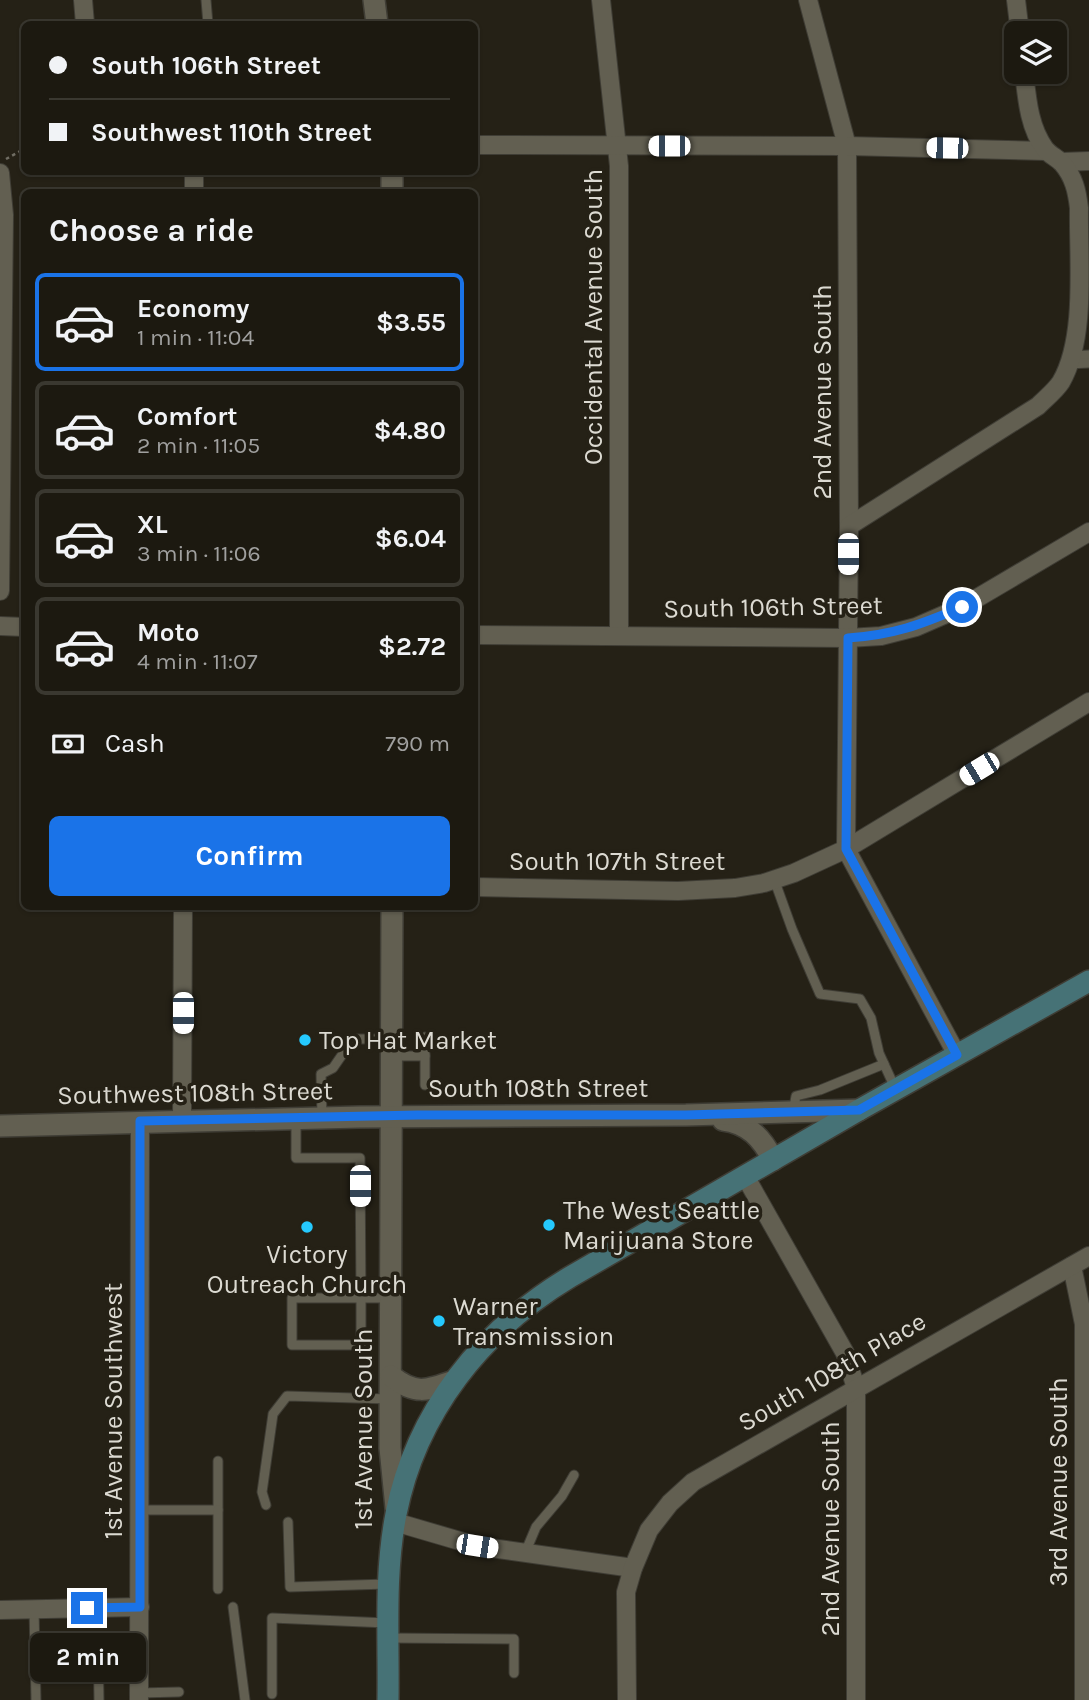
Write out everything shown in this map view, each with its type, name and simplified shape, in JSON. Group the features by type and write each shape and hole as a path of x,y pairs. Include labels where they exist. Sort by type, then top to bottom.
{"main road":[{"path":"395,1518 407,1474 427,1424 470,1360 506,1322 548,1290 745,1175 1089,981"},
{"name":"1st Avenue South","path":"388,1700 389,1584 395,1518"}],"street":[{"path":"83,0 85,21"},
{"path":"374,0 377,21"},
{"name":"Occidental Avenue South","path":"601,0 618,145 619,635"},
{"name":"2nd Avenue South","path":"808,0 847,146 849,526 846,849 957,1055"},
{"path":"1016,0 1019,21"},
{"path":"849,526 1038,405 1060,383 1076,358 1079,208 1076,189 1071,176 1032,126 1026,84"},
{"path":"478,145 847,146 1054,156 1089,161"},
{"path":"0,173 4,215 0,592"},
{"name":"South 106th Street","path":"478,635 881,636 927,622 962,607 1089,532"},
{"path":"0,626 21,627"},
{"name":"South 107th Street","path":"478,887 678,891 735,888 774,879 846,849 1089,702"},
{"path":"182,1120 184,910"},
{"name":"1st Avenue South","path":"392,910 390,1448 395,1518"},
{"name":"South 108th Street","path":"391,1116 686,1115 859,1110"},
{"name":"South 108th Street","path":"686,1115 731,1121 747,1127 766,1146 773,1160"},
{"name":"Southwest 108th Street","path":"0,1126 391,1116"},
{"name":"1st Avenue Southwest","path":"139,1697 140,1121"},
{"name":"2nd Avenue South","path":"745,1175 845,1353 856,1388 856,1700"},
{"name":"South 108th Place","path":"633,1567 649,1530 670,1503 693,1482 1089,1256"},
{"name":"3rd Avenue South","path":"1072,1266 1084,1324 1084,1700"},
{"path":"391,1376 414,1390 426,1390 454,1381"},
{"path":"395,1518 477,1546 633,1567 626,1592 626,1700"},
{"path":"0,1610 140,1607"}],"lane":[{"path":"206,0 208,21"},
{"path":"1076,358 1089,363"},
{"path":"774,879 820,994 860,999 871,1018 879,1053 895,1090"},
{"path":"425,1037 425,1085"},
{"path":"322,1117 321,1074 333,1068 353,1039 425,1056"},
{"path":"793,1112 796,1096 820,1090 884,1064"},
{"path":"296,1118 296,1158 360,1158 360,1298 360,1345 292,1345 292,1298 360,1298 391,1298"},
{"path":"266,1505 262,1492 273,1414 287,1396 391,1399"},
{"path":"218,1461 218,1589"},
{"path":"525,1553 536,1527 562,1496 574,1475"},
{"path":"140,1510 218,1510"},
{"path":"288,1522 289,1587 389,1584"},
{"path":"233,1607 244,1700"},
{"path":"34,1609 36,1700"},
{"path":"272,1694 272,1618 514,1639 514,1673"},
{"path":"35,1643 98,1642 99,1700"},
{"path":"139,1697 179,1692"}],"path":[{"path":"0,162 21,151"}],"place":[{"name":"Top Hat Market","path":"305,1040"},
{"name":"The West Seattle Marijuana Store","path":"549,1225"},
{"name":"Victory Outreach Church","path":"307,1227"},
{"name":"Warner Transmission","path":"439,1321"}],"route":[{"path":"87,1608 140,1607 140,1121 418,1115 686,1115 859,1110 957,1055 846,849 848,638 881,636 916,627 962,607"}]}
